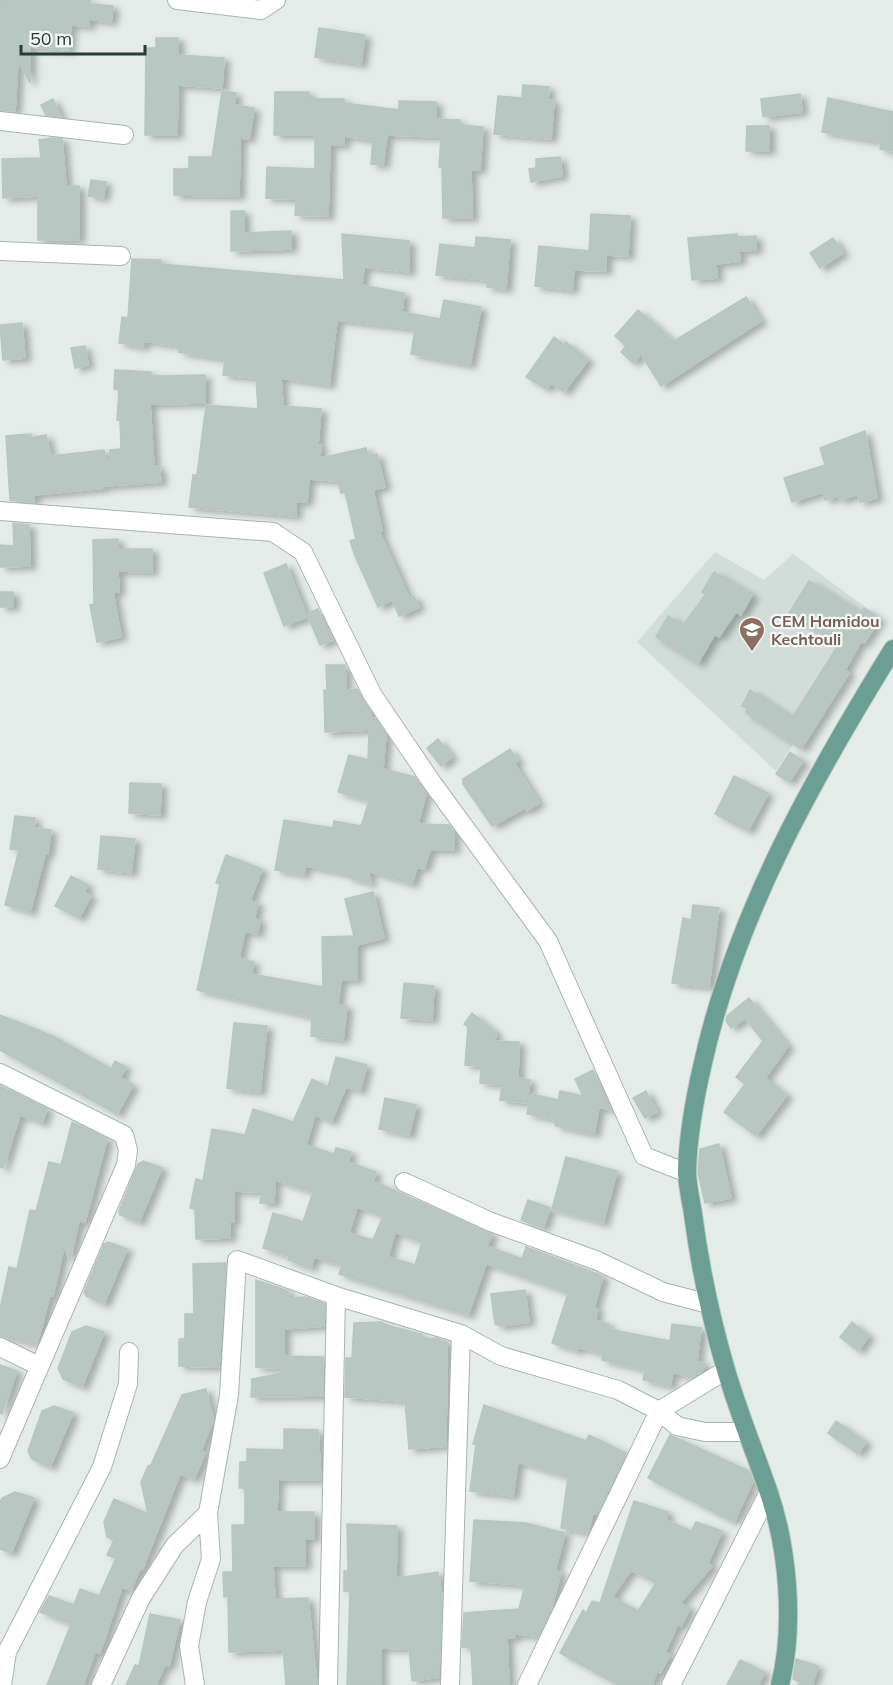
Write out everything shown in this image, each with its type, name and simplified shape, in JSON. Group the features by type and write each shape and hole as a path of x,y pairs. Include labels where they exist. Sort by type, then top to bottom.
{"main road":[{"path":"780,1685 786,1660 788,1610 781,1541 769,1492 726,1370 709,1304 698,1250 687,1173 691,1118 713,1018 748,918 850,719 893,649"}],"street":[{"path":"177,0 261,10 276,0"},
{"path":"0,121 124,135"},
{"path":"0,251 121,256"},
{"path":"0,511 273,532 303,552 372,694 433,784 548,941 644,1155 687,1173"},
{"path":"0,1073 124,1135 128,1150 126,1165 0,1459"},
{"path":"404,1182 491,1222 598,1261 663,1292 709,1304"},
{"path":"195,1685 189,1646 197,1602 210,1559 208,1513 229,1395 237,1260 336,1296 461,1334 501,1356 618,1390 659,1411 677,1426 705,1432 746,1432"},
{"path":"328,1685 336,1296"},
{"path":"450,1685 461,1334"},
{"path":"0,1347 39,1366"},
{"path":"2,1685 7,1652 102,1467 128,1384 129,1352"},
{"path":"527,1685 659,1411 726,1370"},
{"path":"671,1685 769,1492"},
{"path":"101,1685 141,1598 176,1545 208,1513"}],"shaded area":[{"name":"CEM Hamidou Kechtouli","path":"715,552 764,580 793,554 879,617 845,669 849,673 801,748 793,744 776,771 637,642"}],"building":[{"path":"0,0 91,0 90,4 113,6 111,22 89,19 89,26 71,25 69,50 30,47 30,83 18,60 15,111 0,110"},
{"path":"319,28 365,35 361,64 315,57"},
{"path":"156,38 178,38 178,55 224,58 222,88 178,85 177,135 145,135 146,48 156,48"},
{"path":"523,85 549,87 548,100 554,101 551,139 494,134 498,96 522,98"},
{"path":"222,91 236,93 234,105 254,108 249,139 240,138 239,196 174,195 174,169 189,169 189,157 212,157"},
{"path":"275,92 309,92 309,99 344,99 344,103 399,110 399,101 436,102 436,119 460,120 460,125 483,127 480,170 471,170 472,218 443,218 442,167 439,167 441,137 387,135 383,165 371,164 373,140 344,136 344,145 330,145 328,216 295,215 296,199 266,198 267,167 315,169 315,135 274,135"},
{"path":"800,94 802,112 763,117 761,99"},
{"path":"828,98 893,112 893,151 880,149 881,142 822,132"},
{"path":"53,99 61,117 46,115 41,105"},
{"path":"747,126 769,126 769,151 746,151"},
{"path":"62,139 66,186 79,186 79,240 38,240 38,196 3,198 2,159 41,158 39,140"},
{"path":"560,157 562,176 531,182 529,169 536,168 536,159"},
{"path":"91,180 106,182 103,198 88,196"},
{"path":"231,211 244,211 244,233 291,231 291,249 231,251"},
{"path":"591,214 630,216 628,256 606,255 606,271 574,270 572,290 535,286 539,246 589,251"},
{"path":"342,234 409,241 409,272 364,267 362,285 404,293 402,312 440,319 444,300 481,307 470,365 411,354 415,329 337,320 329,385 281,378 283,406 321,409 318,445 321,445 320,458 366,448 368,456 377,454 385,487 373,490 382,531 379,531 409,598 414,596 419,607 399,616 392,600 378,607 350,541 356,539 345,492 341,493 338,481 309,479 307,502 296,502 296,516 189,507 193,475 197,475 206,405 258,409 256,378 223,375 225,359 179,352 179,346 144,341 143,347 119,343 122,317 128,318 132,259 161,260 161,264 344,280"},
{"path":"737,234 737,237 756,236 756,250 739,251 740,261 716,264 717,278 692,280 688,238"},
{"path":"476,237 510,240 506,289 487,287 487,280 436,275 440,244 475,248"},
{"path":"833,238 843,253 820,268 810,253"},
{"path":"746,297 761,321 661,386 641,354 633,363 621,352 626,346 615,336 638,310 674,341"},
{"path":"22,323 25,358 3,360 0,325"},
{"path":"554,337 564,345 566,342 588,360 564,392 551,383 546,389 526,377"},
{"path":"85,346 88,365 75,368 71,348"},
{"path":"115,370 151,372 151,376 205,375 205,403 150,404 154,467 159,466 161,482 104,486 104,488 34,495 34,502 10,500 6,436 31,434 31,438 46,435 51,456 104,450 106,460 110,460 110,450 121,449 120,420 117,420 119,390 114,389"},
{"path":"865,431 877,498 860,502 858,494 841,500 839,496 825,500 823,492 792,502 784,478 825,465 820,448"},
{"path":"13,523 29,525 30,566 0,567 0,545 14,546"},
{"path":"118,539 118,549 152,549 152,572 118,571 119,592 113,592 121,637 97,642 90,605 94,604 93,540"},
{"path":"286,564 307,617 284,626 264,573"},
{"path":"714,572 752,595 741,615 736,612 719,637 715,634 698,663 656,637 668,616 683,625 706,594 702,592"},
{"path":"809,581 860,613 864,608 880,619 864,643 861,642 845,670 849,673 801,749 746,713 747,708 742,706 750,690 792,718 839,644 789,613"},
{"path":"0,592 13,592 13,607 0,607"},
{"path":"318,609 333,640 320,645 307,614"},
{"path":"326,665 345,665 346,690 357,689 371,712 371,718 375,718 386,734 383,769 415,777 426,794 418,824 449,825 454,832 454,850 430,850 424,869 417,867 412,884 368,871 371,884 347,877 347,874 305,866 304,875 275,870 284,820 333,828 334,821 361,826 369,801 338,792 349,755 368,760 369,730 325,732"},
{"path":"438,739 452,757 441,766 427,748"},
{"path":"510,749 518,761 514,763 539,803 492,826 463,784 463,779"},
{"path":"790,752 803,761 789,782 776,774"},
{"path":"734,776 768,793 748,831 715,814"},
{"path":"130,783 161,784 160,815 129,813"},
{"path":"15,816 35,818 34,828 51,830 48,854 45,854 30,912 5,905 19,850 10,849"},
{"path":"101,836 135,839 131,873 98,869"},
{"path":"226,855 262,869 250,901 258,903 254,919 260,920 257,934 245,931 239,958 254,962 251,974 323,987 322,937 354,936 345,899 373,892 384,938 357,945 357,980 341,980 338,1004 347,1006 343,1040 311,1036 312,1017 197,990 220,884 216,883"},
{"path":"71,876 88,885 84,892 91,896 79,918 55,906"},
{"path":"693,905 719,908 709,987 672,983 683,918 691,920"},
{"path":"404,983 434,986 432,1020 401,1018"},
{"path":"749,998 788,1046 765,1078 787,1095 756,1136 724,1112 745,1084 736,1077 763,1041 745,1018 731,1028 726,1021 727,1016"},
{"path":"472,1013 496,1032 495,1041 519,1042 518,1078 530,1080 527,1103 500,1100 502,1084 480,1083 481,1066 465,1065 468,1027 464,1024"},
{"path":"0,1015 53,1036 111,1069 115,1061 126,1067 120,1078 133,1085 117,1114 0,1050"},
{"path":"234,1023 267,1026 260,1092 227,1088"},
{"path":"336,1057 367,1065 360,1091 346,1087 331,1122 315,1115 306,1145 334,1154 336,1148 351,1152 348,1162 376,1172 373,1181 492,1234 487,1246 522,1259 526,1247 603,1276 594,1308 598,1309 595,1320 609,1324 608,1329 670,1341 672,1324 701,1328 697,1361 705,1364 702,1371 691,1378 673,1372 670,1386 643,1380 645,1370 602,1360 603,1354 578,1347 577,1351 552,1343 568,1293 487,1264 487,1261 468,1315 339,1274 342,1265 314,1257 311,1268 288,1260 289,1256 263,1248 273,1213 303,1222 313,1192 275,1180 274,1203 260,1203 261,1192 234,1191 234,1222 230,1222 230,1238 196,1239 195,1209 190,1208 196,1179 203,1181 212,1129 245,1135 253,1109 293,1122 312,1079 328,1087","holes":["357,1207 383,1216 373,1240 349,1233","395,1232 422,1242 415,1265 388,1257"]},
{"path":"593,1070 611,1110 599,1107 594,1134 556,1126 553,1119 527,1114 531,1094 558,1100 560,1091 583,1096 575,1079"},
{"path":"0,1086 47,1109 42,1123 20,1115 3,1168 0,1167"},
{"path":"646,1091 657,1112 645,1118 633,1098"},
{"path":"385,1098 416,1105 409,1135 379,1129"},
{"path":"72,1122 107,1139 85,1222 79,1221 70,1260 64,1247 53,1296 50,1295 37,1344 0,1336 0,1309 9,1267 17,1269 30,1210 36,1211 49,1162 61,1165"},
{"path":"719,1144 731,1198 705,1203 698,1173 700,1149"},
{"path":"566,1157 617,1171 603,1223 552,1209"},
{"path":"143,1161 162,1168 139,1222 120,1215 119,1211 138,1164"},
{"path":"528,1200 550,1208 543,1228 521,1220"},
{"path":"108,1242 127,1249 104,1304 86,1296 84,1292 104,1244"},
{"path":"226,1263 219,1367 179,1366 179,1339 185,1339 185,1314 194,1314 193,1264"},
{"path":"256,1280 288,1291 289,1298 305,1297 325,1304 324,1326 284,1329 284,1356 323,1357 323,1396 251,1397 252,1379 282,1373 282,1368 256,1367"},
{"path":"525,1290 529,1322 501,1326 495,1324 491,1294"},
{"path":"381,1322 422,1334 423,1339 437,1338 447,1342 446,1446 409,1449 405,1401 345,1397 346,1358 352,1358 354,1323"},
{"path":"852,1322 869,1336 858,1351 840,1337"},
{"path":"86,1326 104,1332 82,1387 63,1379 58,1368 72,1332"},
{"path":"0,1365 17,1371 2,1414 0,1413"},
{"path":"206,1389 213,1420 201,1451 205,1453 194,1479 180,1474 142,1570 140,1569 131,1590 122,1587 100,1653 95,1652 83,1685 47,1685 71,1624 40,1612 49,1596 74,1605 80,1589 99,1596 116,1558 107,1555 114,1540 107,1537 104,1522 114,1499 148,1514 141,1482 148,1466 151,1465 182,1395"},
{"path":"484,1405 586,1441 589,1435 626,1453 597,1514 593,1513 588,1533 561,1528 568,1477 518,1462 513,1496 470,1491 476,1444 473,1444"},
{"path":"54,1406 73,1413 50,1467 32,1459 28,1451 42,1411"},
{"path":"836,1421 866,1442 858,1454 828,1433"},
{"path":"284,1429 318,1430 321,1480 278,1480 277,1512 314,1512 314,1539 305,1539 305,1566 273,1566 275,1599 308,1598 317,1685 286,1685 283,1650 229,1652 228,1596 224,1597 223,1572 233,1572 232,1525 245,1525 245,1488 239,1488 240,1462 247,1462 247,1449 284,1450"},
{"path":"670,1435 749,1471 753,1481 735,1520 729,1520 648,1478"},
{"path":"15,1492 34,1498 11,1553 0,1549 0,1502 2,1498"},
{"path":"634,1501 668,1512 666,1520 691,1531 696,1522 722,1531 708,1563 712,1566 680,1603 690,1608 681,1626 678,1624 665,1652 670,1655 660,1673 657,1671 652,1685 618,1685 560,1653 583,1610 586,1613 592,1601 600,1603","holes":["631,1570 656,1583 638,1611 612,1597"]},
{"path":"474,1520 526,1523 565,1533 555,1571 561,1572 551,1610 538,1636 515,1634 515,1638 507,1638 509,1685 473,1685 471,1647 462,1647 464,1613 519,1609 525,1585 470,1581"},
{"path":"347,1524 397,1526 396,1578 438,1572 442,1596 439,1677 412,1681 409,1649 381,1648 381,1685 347,1685 350,1591 344,1591 344,1571 348,1571"},
{"path":"150,1614 180,1620 169,1666 165,1665 156,1685 126,1685 135,1665 139,1666"},
{"path":"796,1659 818,1666 812,1685 799,1685 800,1682 793,1679"},
{"path":"740,1660 765,1672 758,1685 727,1685"}],"place":[{"name":"CEM Hamidou Kechtouli","path":"752,653"}]}
